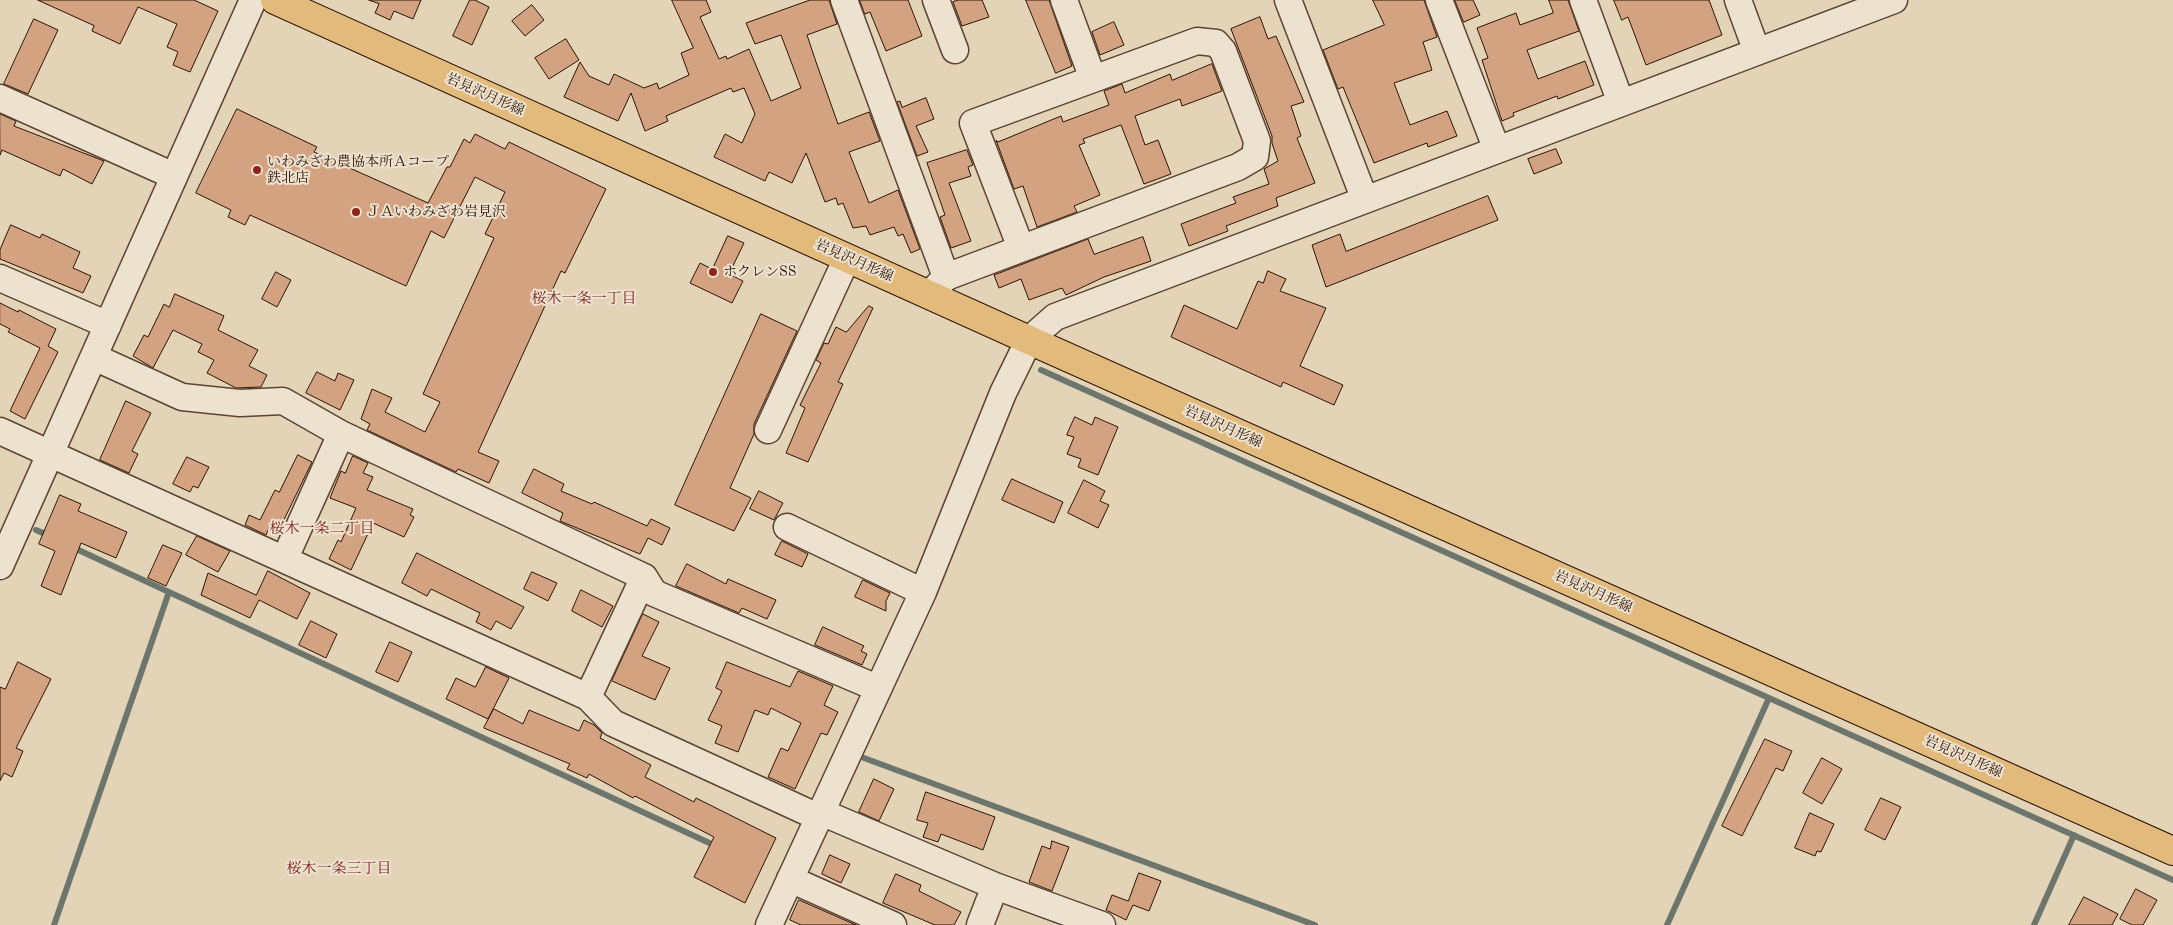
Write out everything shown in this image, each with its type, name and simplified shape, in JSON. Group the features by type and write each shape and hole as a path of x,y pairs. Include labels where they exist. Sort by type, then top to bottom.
{"main road":[{"name":"岩見沢月形線","path":"275,0 847,258 938,286 1029,340 2173,851"}],"street":[{"path":"0,566 253,0"},
{"path":"844,0 938,286 1021,248 1238,167 1255,156 1257,141 1223,51 1216,43 1197,41 973,124 1021,248"},
{"path":"936,0 955,50"},
{"path":"1064,0 1093,79"},
{"path":"1288,0 1364,200"},
{"path":"1440,0 1497,150"},
{"path":"1583,0 1621,103"},
{"path":"1738,0 1757,52"},
{"path":"769,925 922,592 1003,393 1029,340 1055,317 1893,0"},
{"path":"0,98 174,176"},
{"path":"768,430 847,258"},
{"path":"0,278 108,325"},
{"path":"94,357 182,397 240,402 282,400 342,434 644,577 654,593 877,688"},
{"path":"0,431 285,558 588,697 613,723 820,814 995,886 1102,925"},
{"path":"285,558 342,434"},
{"path":"787,527 922,592"},
{"path":"588,697 644,577"},
{"path":"790,879 893,925"},
{"path":"980,925 995,886"}],"building":[{"path":"38,0 194,0 218,11 190,72 173,65 178,52 167,47 177,24 138,7 120,44 92,31 94,26"},
{"path":"369,0 421,0 413,19 394,11 390,20 375,13 379,4"},
{"path":"470,0 475,0 489,7 472,45 453,36"},
{"path":"672,0 706,0 711,12 700,17 719,59 726,56 727,59 749,49 771,101 801,88 781,35 755,44 746,23 810,0 829,0 837,24 807,35 838,124 869,112 880,141 849,152 869,203 898,190 920,249 911,253 903,234 898,236 894,227 870,235 866,226 853,228 843,203 838,205 836,198 825,202 806,153 792,183 769,172 765,181 714,157 725,134 742,143 755,114 744,88 733,92 731,88 666,116 668,121 645,131 631,93 618,121 564,97 580,62 589,76 609,85 614,74 644,88 657,83 659,89 689,75 681,53 693,48"},
{"path":"860,0 908,0 922,36 886,51 870,12 865,14"},
{"path":"959,0 982,0 989,17 962,26 953,2"},
{"path":"1026,0 1049,0 1072,66 1056,73"},
{"path":"1373,0 1424,0 1437,37 1423,42 1432,70 1394,83 1410,125 1447,111 1457,136 1428,147 1427,143 1374,163 1343,87 1338,89 1323,50 1384,25"},
{"path":"1455,0 1473,0 1480,15 1464,22"},
{"path":"1549,0 1568,0 1579,31 1527,50 1538,79 1585,61 1594,85 1558,99 1557,96 1513,113 1514,116 1502,121 1482,60 1488,58 1477,28 1516,13 1520,25 1553,13"},
{"path":"1614,0 1709,0 1722,35 1646,65 1628,17 1622,20"},
{"path":"532,5 544,20 525,36 512,21"},
{"path":"1260,17 1268,39 1276,36 1304,102 1291,106 1301,136 1297,138 1315,183 1276,198 1278,206 1226,226 1228,231 1189,246 1181,224 1236,203 1233,197 1269,184 1264,169 1278,161 1272,143 1272,136 1231,29"},
{"path":"34,19 58,30 28,94 4,84"},
{"path":"1114,22 1124,45 1100,55 1092,32"},
{"path":"566,39 579,60 549,79 535,58"},
{"path":"1212,64 1222,91 1182,106 1180,99 1135,116 1145,145 1158,140 1171,174 1144,184 1121,125 1083,139 1085,143 1079,145 1100,195 1074,206 1077,212 1037,227 1023,186 1014,189 996,140 998,142 1061,116 1063,122 1109,105 1104,91 1122,84 1125,93 1170,74 1172,80"},
{"path":"926,98 934,119 916,126 928,152 917,156 897,102 900,101 902,107"},
{"path":"237,109 317,147 314,152 428,203 447,167 450,167 464,139 470,143 475,134 505,149 509,142 606,189 565,273 561,271 478,452 499,461 489,483 458,469 456,472 367,430 370,424 361,419 372,389 392,398 385,412 425,432 440,402 423,394 494,238 485,234 505,192 475,177 444,238 431,231 406,286 250,215 245,225 228,217 231,210 196,193"},
{"path":"0,114 16,121 14,126 104,161 92,184 63,169 60,176 2,150 0,155"},
{"path":"1556,149 1562,163 1534,174 1528,159"},
{"path":"967,150 973,165 968,167 971,176 949,183 971,241 951,248 940,217 945,215 927,163"},
{"path":"1488,196 1498,220 1326,287 1312,245 1340,234 1346,251"},
{"path":"11,225 40,238 42,234 80,252 73,268 91,276 83,293 0,259 0,250"},
{"name":"ホクレンSS","path":"728,236 744,243 729,274 743,281 732,303 690,283 700,263 712,269"},
{"path":"1143,237 1151,261 1104,277 1066,295 1062,288 1029,300 1021,279 999,288 994,275 1088,239 1094,254"},
{"path":"1268,271 1286,279 1280,291 1326,308 1300,366 1343,385 1334,405 1283,382 1281,387 1171,337 1184,305 1237,329 1258,281 1263,283"},
{"path":"276,272 291,280 277,307 262,299"},
{"path":"175,294 224,316 218,330 258,350 249,366 267,375 261,387 236,388 207,373 214,360 198,352 202,344 173,330 153,368 133,356 144,335 148,337 164,304 169,307"},
{"path":"0,303 18,312 19,310 56,329 48,346 58,352 25,419 10,411 40,348 8,332 10,329 0,324"},
{"path":"869,306 873,308 838,382 843,384 808,462 786,453 805,408 800,405 821,363 816,360 824,343 828,344 836,327 846,332"},
{"path":"761,314 797,331 754,424 754,434 730,488 751,498 734,531 675,505"},
{"path":"317,372 335,381 338,373 354,380 340,410 306,393"},
{"path":"126,401 151,413 132,451 138,454 129,473 100,460"},
{"path":"1075,417 1092,425 1095,417 1118,427 1098,475 1078,467 1081,459 1067,454 1074,437 1067,435"},
{"path":"298,455 312,462 277,534 268,530 266,535 245,525 249,515 260,520 275,490 279,492"},
{"path":"353,456 368,463 363,473 373,477 367,490 413,509 410,515 414,517 404,537 373,523 351,570 329,559 338,540 341,542 356,508 330,498 341,471 345,473"},
{"path":"187,457 209,467 198,488 193,486 190,492 173,484"},
{"path":"534,469 564,484 561,491 592,504 594,502 647,526 651,519 670,528 662,545 648,538 640,554 560,521 563,513 522,493"},
{"path":"1012,479 1063,502 1054,523 1002,500"},
{"path":"1084,480 1105,491 1100,501 1109,505 1098,528 1068,513"},
{"path":"759,491 783,503 774,520 750,509"},
{"path":"60,495 81,504 78,511 127,532 116,558 81,543 61,595 41,586 55,551 39,544"},
{"path":"197,536 230,551 218,572 186,555"},
{"path":"782,541 808,554 802,567 775,555"},
{"path":"163,545 182,553 166,586 148,578"},
{"path":"417,553 524,607 511,629 496,621 491,630 476,622 480,613 431,589 427,596 402,583"},
{"path":"687,564 726,584 728,579 776,600 767,619 742,608 739,613 676,586"},
{"path":"268,571 310,593 297,619 259,600 250,618 201,595 208,573 256,595"},
{"path":"532,572 557,583 548,601 524,589"},
{"path":"863,580 890,593 886,601 886,611 855,597"},
{"path":"581,590 613,606 602,627 572,611"},
{"path":"643,614 659,622 642,656 670,668 655,700 612,681"},
{"path":"311,621 337,634 326,658 299,645"},
{"path":"823,627 864,646 861,651 867,654 862,665 815,645"},
{"path":"390,642 412,652 398,682 376,672"},
{"path":"18,662 51,679 16,748 23,751 12,777 4,773 0,781 0,687 5,689"},
{"path":"727,662 790,687 798,671 833,686 824,705 838,712 827,735 821,733 795,789 768,777 781,748 788,751 801,723 771,708 768,715 755,710 738,752 715,743 722,726 708,720 722,691 716,688"},
{"path":"486,667 509,678 488,719 446,699 456,678 475,687"},
{"path":"494,709 523,724 529,710 579,731 584,720 594,725 602,733 600,738 651,765 645,777 694,802 696,798 776,838 745,903 694,877 714,837 635,796 633,798 589,774 587,778 567,769 570,764 484,728"},
{"path":"1765,739 1792,751 1783,771 1776,768 1742,836 1722,826"},
{"path":"1822,758 1842,769 1822,804 1803,793"},
{"path":"874,779 894,789 879,821 859,812"},
{"path":"926,792 995,817 983,850 941,834 938,842 923,837 928,823 917,820"},
{"path":"1881,798 1901,807 1885,840 1865,830"},
{"path":"1810,813 1834,824 1821,852 1817,851 1815,856 1795,848"},
{"path":"1052,841 1069,847 1052,891 1029,882 1042,846 1050,849"},
{"path":"830,855 850,864 841,883 822,874"},
{"path":"1139,873 1161,881 1149,911 1133,905 1126,920 1106,910 1112,895 1128,901"},
{"path":"896,874 921,885 919,891 961,912 954,925 935,925 883,903"},
{"path":"2136,889 2157,900 2143,925 2132,925 2120,919"},
{"path":"2084,897 2118,914 2112,925 2069,925"},
{"path":"799,900 856,925 801,925 790,920"}],"waterway":[{"path":"1041,370 2173,880"},
{"path":"36,530 50,536"},
{"path":"72,547 718,847"},
{"path":"54,925 169,592"},
{"path":"1667,925 1769,698"},
{"path":"864,758 1315,925"},
{"path":"2034,925 2074,835"}],"place":[{"name":"いわみざわ農協本所Ａコープ 鉄北店","path":"257,170"},
{"name":"ＪＡいわみざわ岩見沢","path":"356,212"},
{"name":"ホクレンSS","path":"713,272"}],"district":[{"name":"桜木一条一丁目","path":"584,299"},
{"name":"桜木一条二丁目","path":"322,529"},
{"name":"桜木一条三丁目","path":"339,869"}]}
